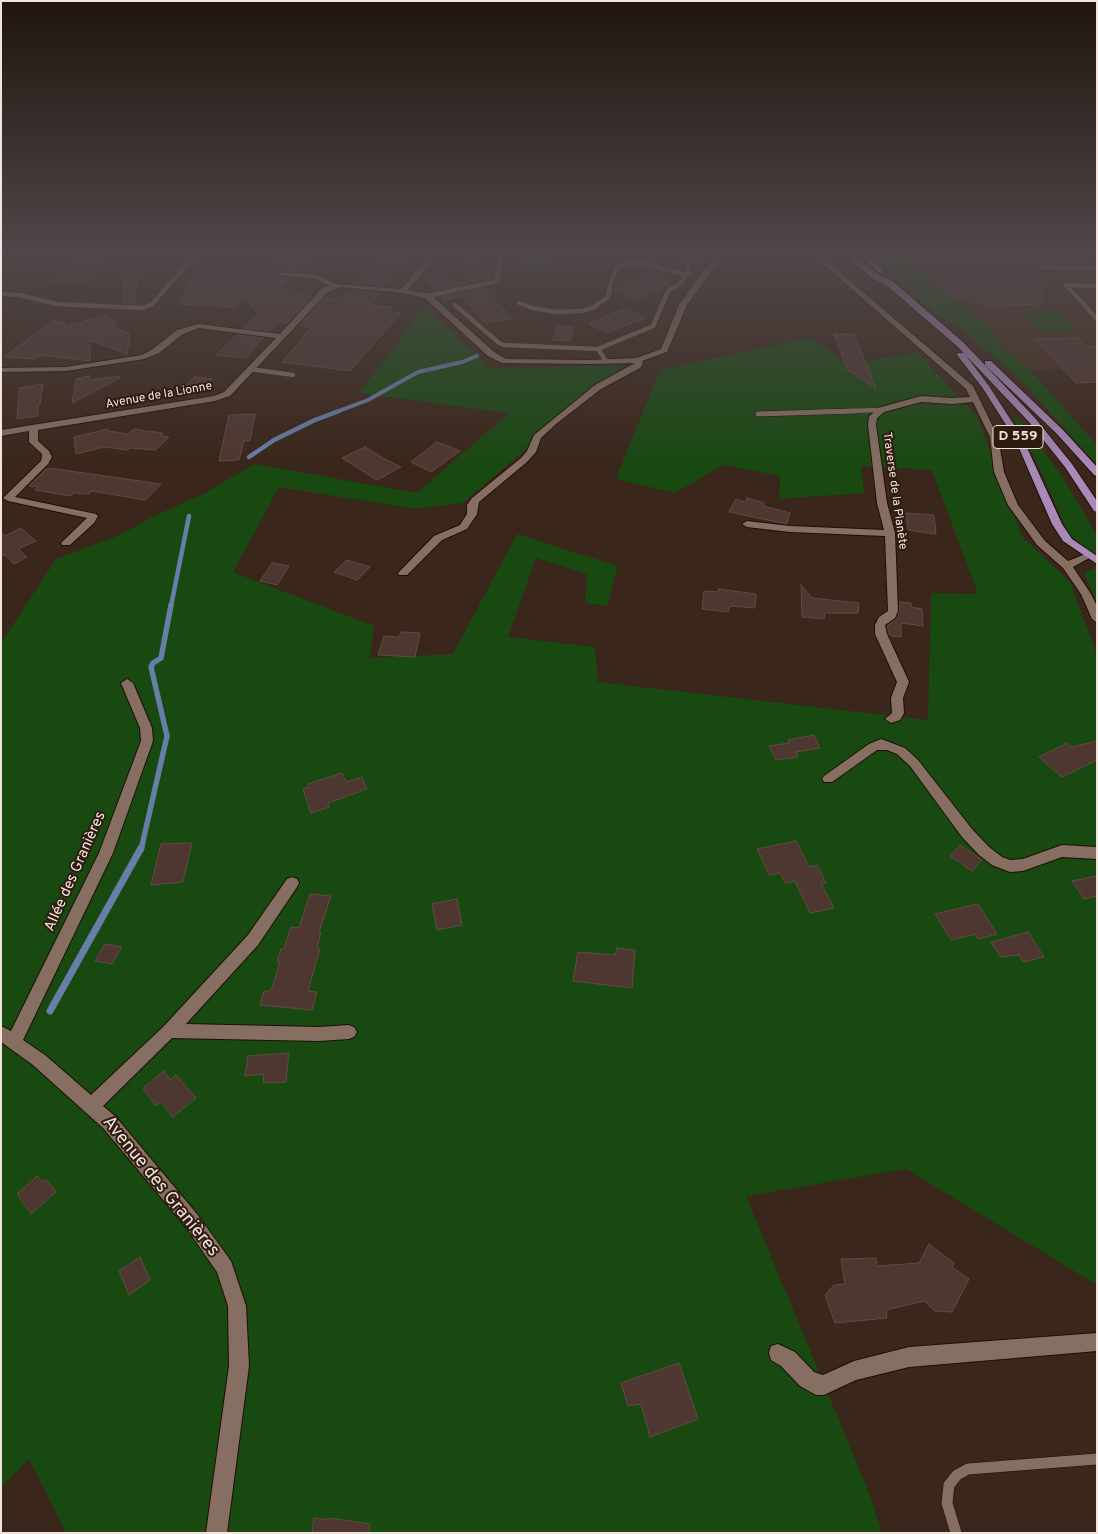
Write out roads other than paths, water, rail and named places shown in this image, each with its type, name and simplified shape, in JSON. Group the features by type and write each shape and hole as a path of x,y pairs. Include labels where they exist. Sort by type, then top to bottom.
{"main road":[{"name":"D 559","path":"940,328 985,386 1019,439 1056,524 1068,541 1092,558"},
{"name":"D 559","path":"941,328 996,370 1060,432 1097,473"},
{"path":"960,344 1032,420 1069,466 1097,509"}],"street":[{"path":"1,370 66,369 144,357 156,352 180,332 193,328"},
{"path":"211,328 280,336"},
{"name":"Avenue de la Lionne","path":"1,433 215,398 227,394 288,328"},
{"path":"461,328 490,354 511,362 638,360 664,350 673,328"},
{"path":"900,328 970,388 994,436 999,472 1013,505 1041,543 1067,566 1086,594 1097,619"},
{"path":"404,573 438,538 464,527 472,514 472,505 475,500 524,460 531,452 537,437 543,430 598,387 637,366 639,364 638,360"},
{"path":"881,410 921,399 952,402 975,399"},
{"name":"Traverse de la Planète","path":"881,410 873,417 872,425 882,503 890,533 893,611 880,625 881,634 903,682 897,698 898,713 896,717 891,719"},
{"path":"34,428 33,442 46,453 47,457 45,462 8,498 92,516 91,520 66,543"},
{"path":"747,524 790,529 890,533"},
{"path":"1067,566 1092,558"},
{"name":"Allée des Granières","path":"8,1038 106,853 147,741 146,728 127,684"},
{"path":"828,779 873,747 881,744 890,746 901,751 914,763 968,833 984,851 997,861 1010,866 1023,865 1062,850 1097,853"},
{"path":"91,1106 169,1031 253,940 292,883"},
{"path":"169,1031 319,1034 349,1032"},
{"name":"Avenue des Granières","path":"8,1038 39,1060 109,1122 191,1220 225,1268 237,1306 239,1366 216,1533"},
{"path":"778,1353 788,1359 816,1385 824,1385 854,1371 909,1357 1097,1342"}],"lane":[{"path":"481,328 504,345 598,349 649,328"},
{"path":"598,349 606,361"},
{"path":"250,369 293,375"},
{"path":"758,414 881,410"},
{"path":"956,1533 948,1503 949,1485 962,1472 968,1469 1097,1459"}],"waterway":[{"path":"336,412 368,400 418,372 462,362 477,356"},
{"path":"249,457 274,440 315,420 339,411"},
{"path":"171,606 189,516"},
{"path":"141,850 167,736 151,667 153,663 161,658 171,605"},
{"path":"50,1011 141,848"}]}
